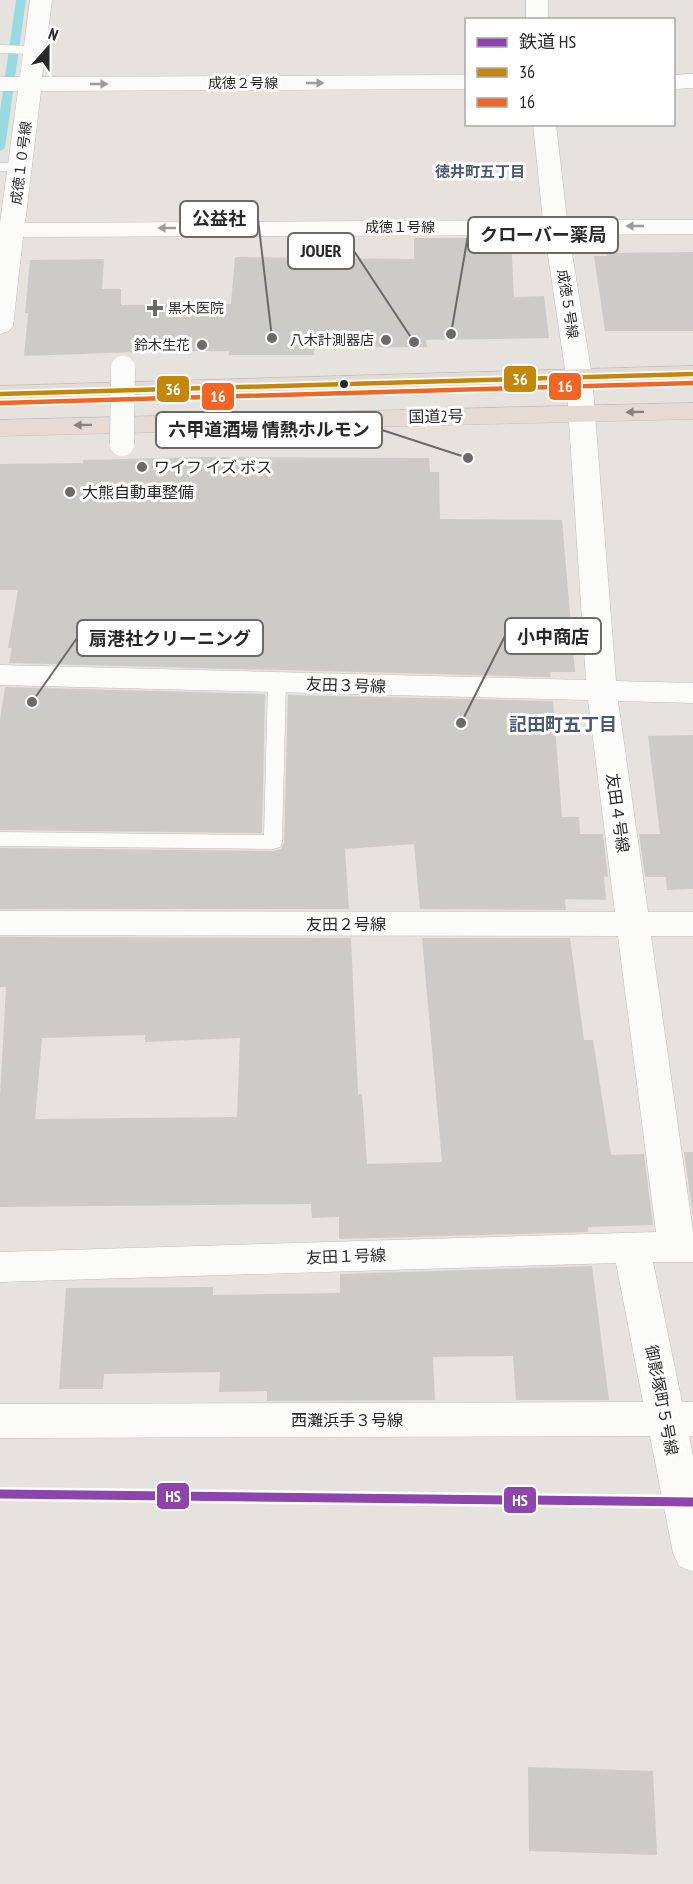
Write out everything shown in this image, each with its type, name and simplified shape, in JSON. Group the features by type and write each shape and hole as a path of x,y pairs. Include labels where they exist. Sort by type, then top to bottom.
{"highway":[{"path":"0,394 693,374"},
{"name":"国道2号","path":"0,428 693,411"}],"street":[{"name":"成徳１０号線","path":"0,326 5,230 13,167 17,84 33,50 41,0"},
{"path":"537,0 537,18"},
{"path":"675,82 693,81"},
{"name":"成徳２号線","path":"17,84 465,82"},
{"name":"成徳５号線","path":"544,126 555,226 579,376"},
{"name":"成徳１号線","path":"5,230 693,227"},
{"path":"122,444 123,368"},
{"name":"友田４号線","path":"579,376 602,692 633,924 685,1248"},
{"name":"友田３号線","path":"0,675 693,693"},
{"name":"友田２号線","path":"0,922 693,924"},
{"name":"友田１号線","path":"0,1267 631,1247 685,1248"},
{"name":"御影塚町５号線","path":"631,1247 679,1419 693,1552"},
{"name":"西灘浜手３号線","path":"0,1421 679,1419"}],"lane":[{"path":"0,50 33,50"},
{"path":"0,839 273,842 277,683"}],"building":[{"path":"414,238 511,238 514,297 544,296 549,338 426,340 427,347 314,348 314,355 229,355 229,351 167,351 24,356 30,260 104,259 102,289 121,289 121,305 231,304 235,257 414,259"},
{"path":"693,252 693,331 605,331 594,256 607,256 606,253"},
{"path":"202,457 429,458 430,472 439,472 440,519 562,520 575,672 550,672 551,677 9,663 12,648 8,648 18,590 0,590 0,464 83,463 83,460"},
{"path":"5,687 265,694 262,833 0,830 0,719"},
{"path":"288,695 553,701 562,817 579,817 580,834 603,834 608,877 604,877 606,900 565,899 566,910 420,909 414,844 345,849 349,909 0,909 0,848 273,851 281,849 284,842"},
{"path":"693,735 693,889 667,890 666,877 645,877 639,834 660,834 648,736"},
{"path":"0,937 351,938 358,1094 362,1094 367,1164 442,1162 422,938 570,938 584,1040 593,1040 611,1155 644,1154 653,1225 588,1227 588,1232 339,1239 339,1217 312,1218 311,1204 0,1207 0,1097 6,987 0,987","holes":["145,1035 145,1042 240,1038 237,1117 35,1119 42,1038"]},
{"path":"684,1152 693,1152 693,1216"},
{"path":"592,1266 609,1400 516,1400 513,1356 433,1357 435,1400 267,1401 267,1391 219,1392 220,1372 104,1374 103,1389 59,1389 66,1288 213,1287 213,1295 340,1293 340,1274"},
{"path":"528,1767 653,1771 657,1855 529,1851"}],"waterway":[{"path":"0,148 21,0"}],"rail line":[{"name":"HS","path":"0,1494 693,1502"}],"transit line":[{"name":"36","path":"0,394 693,374"},
{"name":"16","path":"0,403 693,383"}],"place":[{"name":"黒木医院","path":"155,308"},
{"name":"クローバー薬局","path":"451,334"},
{"name":"公益社","path":"272,338"},
{"name":"八木計測器店","path":"386,340"},
{"name":"JOUER","path":"414,342"},
{"name":"鈴木生花","path":"202,345"},
{"name":"六甲道酒場 情熱ホルモン","path":"468,458"},
{"name":"ワイフ イズ ボス","path":"142,467"},
{"name":"大熊自動車整備","path":"70,492"},
{"name":"扇港社クリーニング","path":"32,702"},
{"name":"小中商店","path":"461,723"}],"district":[{"name":"徳井町五丁目","path":"480,171"},
{"name":"記田町五丁目","path":"563,724"}]}
